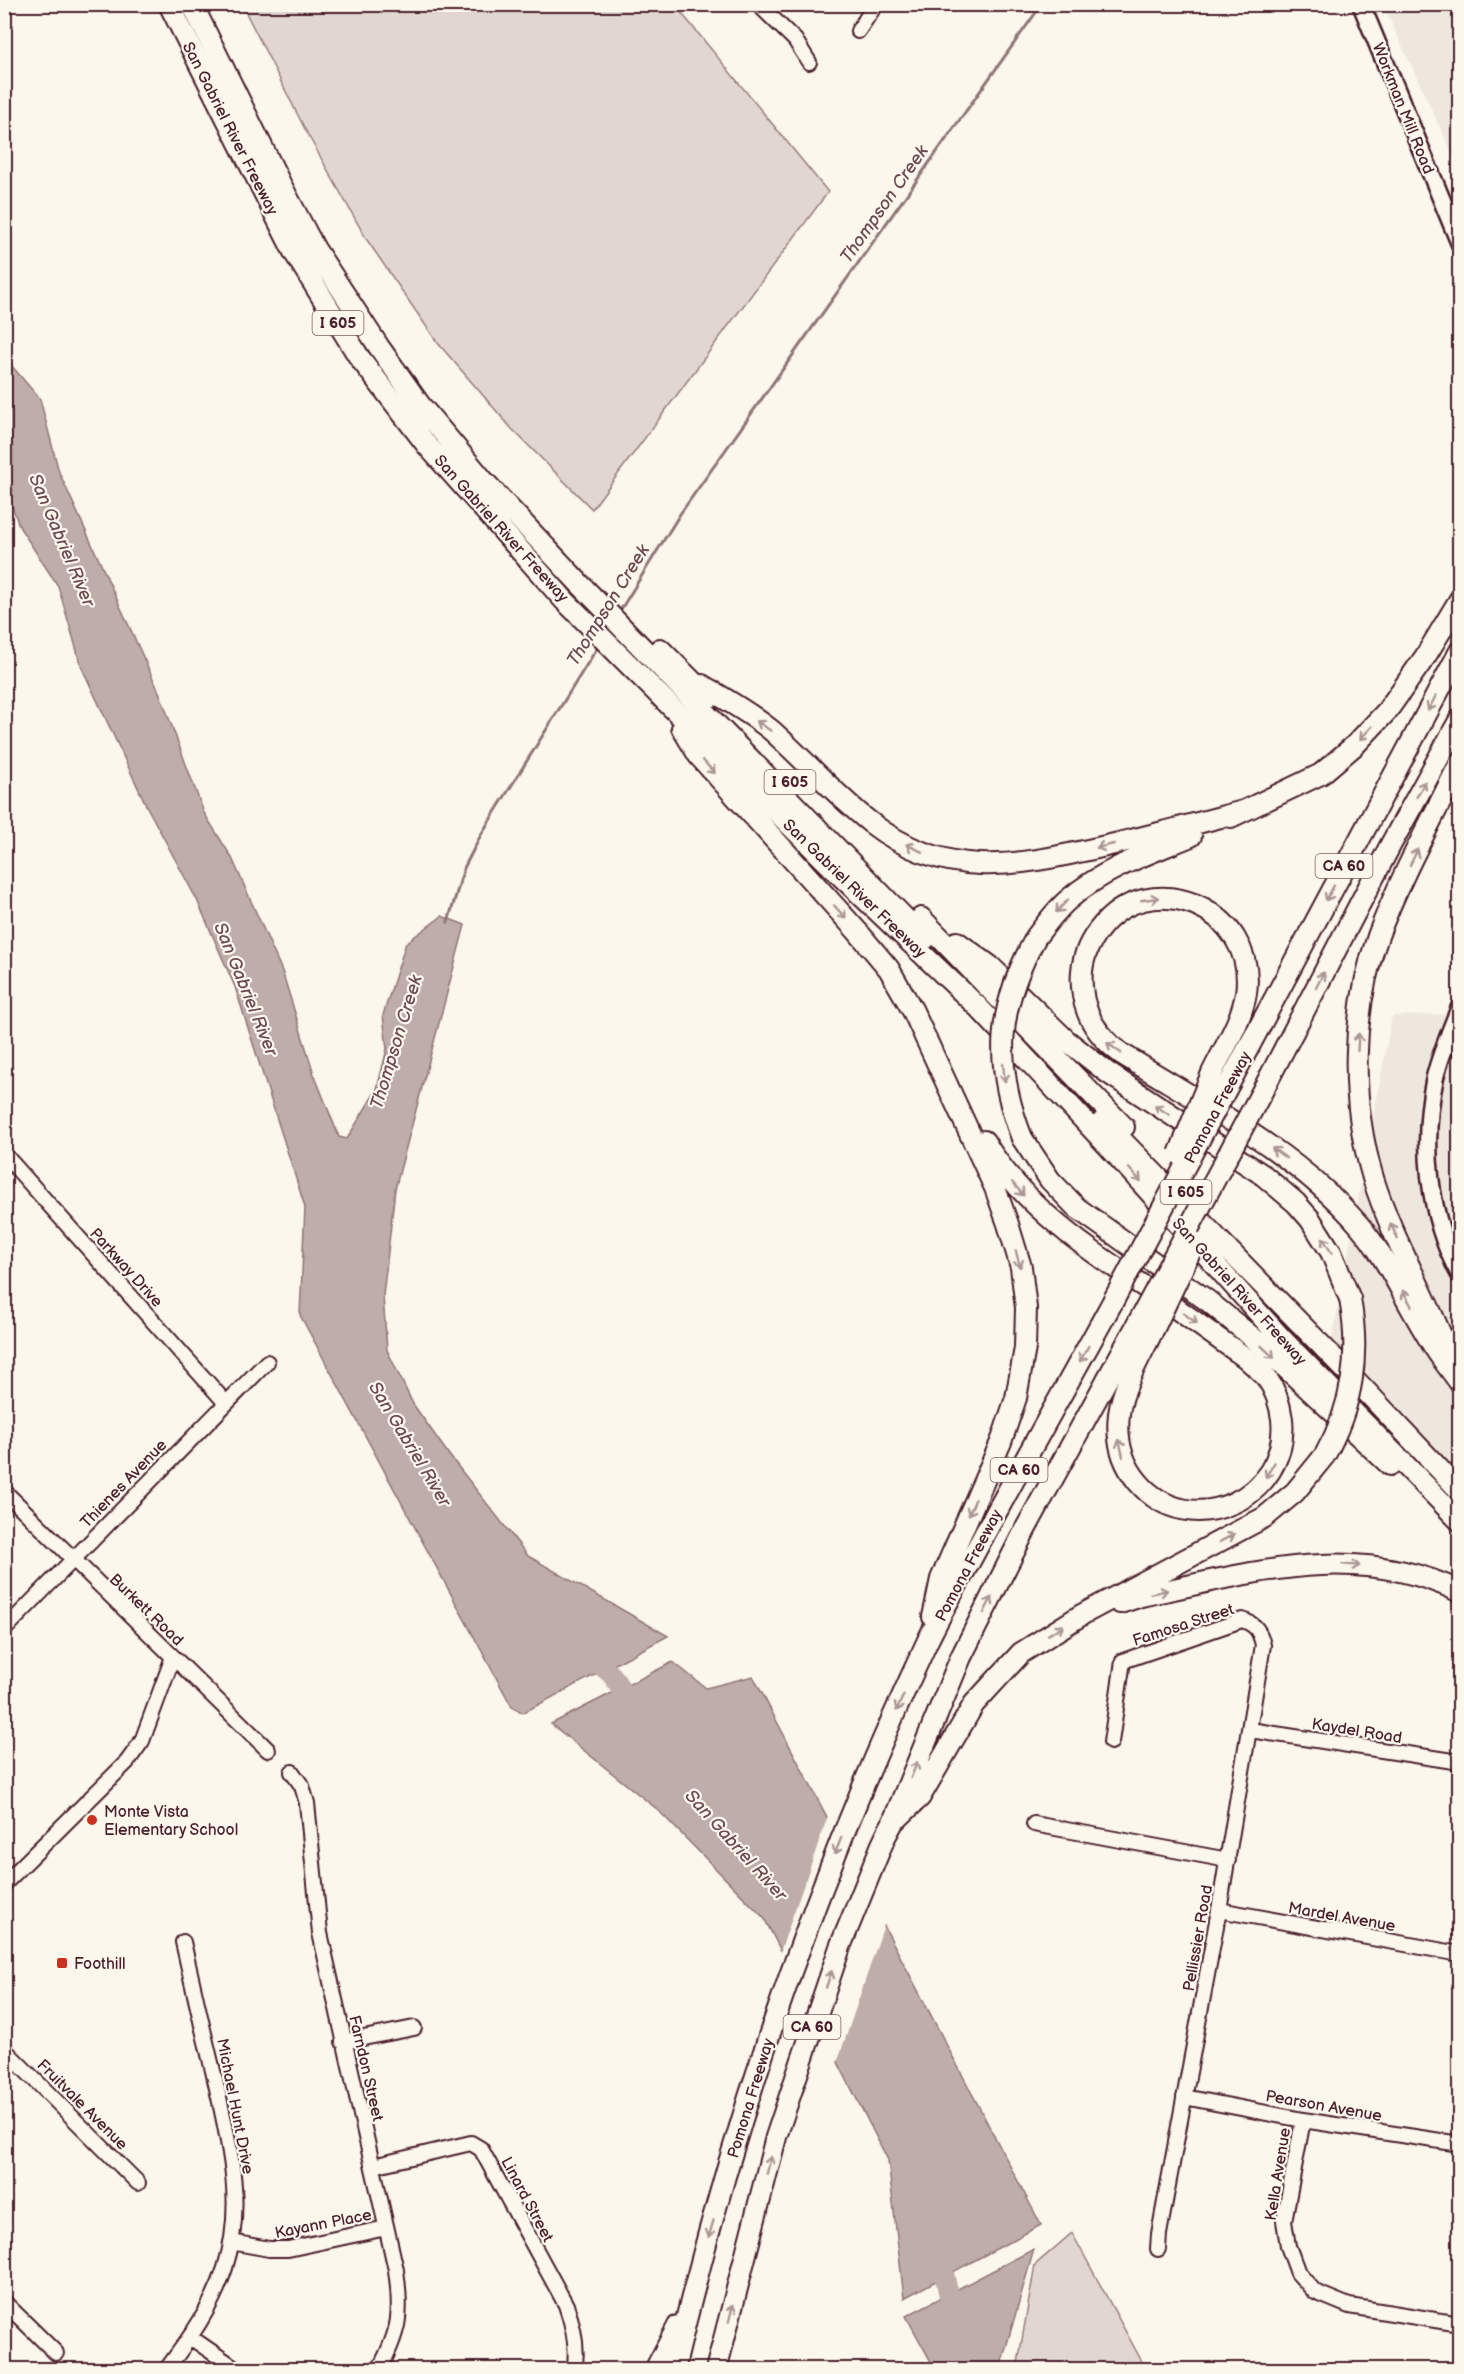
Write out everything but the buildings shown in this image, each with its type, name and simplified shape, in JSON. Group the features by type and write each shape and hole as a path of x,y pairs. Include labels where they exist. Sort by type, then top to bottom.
{"highway":[{"name":"San Gabriel River Freeway","path":"169,4 294,252 358,357 426,444 575,586 657,669 666,701 844,879 979,1008 1110,1148 1281,1338 1460,1521"},
{"path":"184,4 281,201 358,330 416,412 461,468 575,586"},
{"path":"192,4 315,249 379,347 420,405 455,448 575,586"},
{"name":"San Gabriel River Freeway","path":"206,4 311,216 377,323 426,392 575,586 657,669 684,673 1460,1475"},
{"path":"1460,599 1425,657 1387,711 1355,745 1321,774 1206,830 1115,867 1067,901 1036,937 1025,956 1010,994 1002,1038 1005,1086 1011,1110 1022,1138 1050,1180 1077,1208 1216,1308 1258,1342 1373,1451 1460,1526"},
{"name":"Pomona Freeway","path":"674,2370 689,2306 752,2084 797,1952 860,1792 927,1644 1006,1494 1140,1251 1460,651"},
{"path":"657,669 826,847 844,879"},
{"path":"657,669 1014,1028 1460,1491"},
{"path":"684,673 769,729 846,803 872,824 893,838 920,851 950,861 1013,865 1043,860 1153,836 1243,812"},
{"path":"666,701 699,756 889,969 913,1011 941,1069 994,1188 1021,1267 1026,1308 1025,1348 1016,1398 1001,1442 941,1579 927,1644"},
{"name":"Pomona Freeway","path":"716,2370 776,2137 804,2050 840,1947 960,1661 1026,1528 1148,1322 1265,1086 1391,844 1460,719"},
{"path":"1460,763 1388,912 1378,938 1362,1002 1356,1066 1358,1105 1373,1179 1460,1382"},
{"path":"1140,1251 1212,1073 1237,1021 1246,994 1247,974 1242,951 1233,934 1217,917 1203,907 1183,899 1141,900 1125,907 1106,920 1093,938 1085,955 1081,976 1083,998 1096,1031 1106,1043 1122,1054 1271,1147 1329,1194 1360,1226 1388,1263 1430,1341 1460,1382"},
{"path":"888,1831 920,1797 978,1700 1022,1653 1083,1614 1266,1517 1295,1492 1325,1455 1346,1410 1352,1389 1355,1343 1350,1299 1331,1252 1310,1219 1296,1203 1263,1175 1108,1073 1066,1040 990,966 912,909"},
{"path":"941,1069 993,1156 1027,1199 1095,1254 1246,1358 1265,1377 1274,1391 1281,1410 1283,1430 1280,1450 1272,1470 1258,1487 1243,1499 1222,1508 1200,1511 1180,1509 1144,1490 1130,1473 1122,1455 1118,1435 1119,1413 1148,1322"},
{"path":"1255,1308 1282,1321 1460,1503"},
{"path":"1083,1614 1141,1596 1256,1572 1333,1563 1380,1567 1426,1579 1460,1592"},
{"path":"655,2370 689,2306"}],"main road":[{"name":"Workman Mill Road","path":"1361,4 1456,212 1460,244"},
{"path":"1460,1007 1436,1075 1430,1103 1428,1136 1429,1170 1438,1219 1460,1275"}],"street":[{"path":"758,4 795,40 809,62"},
{"path":"858,31 876,5"},
{"name":"Parkway Drive","path":"4,1154 225,1402"},
{"name":"Thienes Avenue","path":"4,1630 225,1402 267,1362"},
{"name":"Burkett Road","path":"4,1491 268,1750"},
{"name":"Famosa Street","path":"1111,1743 1123,1661 1242,1620 1250,1623 1260,1633"},
{"name":"Pellissier Road","path":"1158,2249 1250,1730 1263,1646 1260,1633"},
{"path":"4,1884 127,1762 142,1741 173,1657"},
{"name":"Kaydel Road","path":"1250,1730 1460,1762"},
{"name":"Farndon Street","path":"292,1772 302,1786 307,1803 320,1933 396,2270 399,2318 394,2341 379,2370"},
{"path":"1034,1824 1228,1860"},
{"name":"Mardel Avenue","path":"1219,1911 1460,1954"},
{"name":"Michael Hunt Drive","path":"166,2370 202,2319 216,2292 226,2267 236,2203 232,2159 183,1942"},
{"path":"343,2042 414,2028"},
{"name":"Fruitvale Avenue","path":"4,2049 138,2183"},
{"name":"Pearson Avenue","path":"1184,2097 1303,2120 1460,2144"},
{"name":"Kella Avenue","path":"1303,2120 1284,2221 1288,2246 1298,2273 1315,2292 1348,2306 1460,2324"},
{"name":"Linard Street","path":"373,2166 471,2144 481,2149 566,2305 573,2324 576,2342 574,2370"},
{"name":"Kayann Place","path":"231,2242 269,2249 288,2249 386,2228"},
{"path":"4,2302 56,2353"},
{"path":"190,2337 238,2370"}],"shaded area":[{"path":"242,5 675,5 828,192 592,509 512,429 437,342 367,240 308,135"},
{"path":"1383,5 1459,5 1459,168"},
{"path":"1459,1014 1459,1494 1329,1357 1392,1016"},
{"path":"1072,2233 1146,2369 1017,2369 1035,2265"}],"water":[{"path":"5,358 40,399 59,472 160,694 204,813 232,858 282,971 314,1074 339,1137 347,1139 377,1089 387,1049 383,1015 406,943 442,916 465,925 395,1189 383,1296 387,1350 413,1404 449,1455 528,1556 668,1636 523,1713 512,1707 300,1315 305,1207 235,987 197,900 147,807 82,668 58,586 20,528 5,487"},
{"path":"673,1662 706,1688 753,1676 1041,2225 904,2298 888,2160 764,1918 658,1810 551,1724"},
{"path":"1034,2249 1001,2369 935,2369 906,2316"}],"pier":[{"path":"829,1813 885,1922 837,2063 779,1955"}],"waterway":[{"name":"Thompson Creek","path":"618,614 680,514 1042,4"},
{"name":"Thompson Creek","path":"448,922 464,868 482,833 599,645"},
{"name":"San Gabriel River","path":"585,1652 612,1675 635,1712"},
{"name":"San Gabriel River","path":"939,2252 966,2370"}],"place":[{"name":"Monte Vista Elementary School","path":"92,1820"},
{"name":"Foothill","path":"62,1963"}]}
